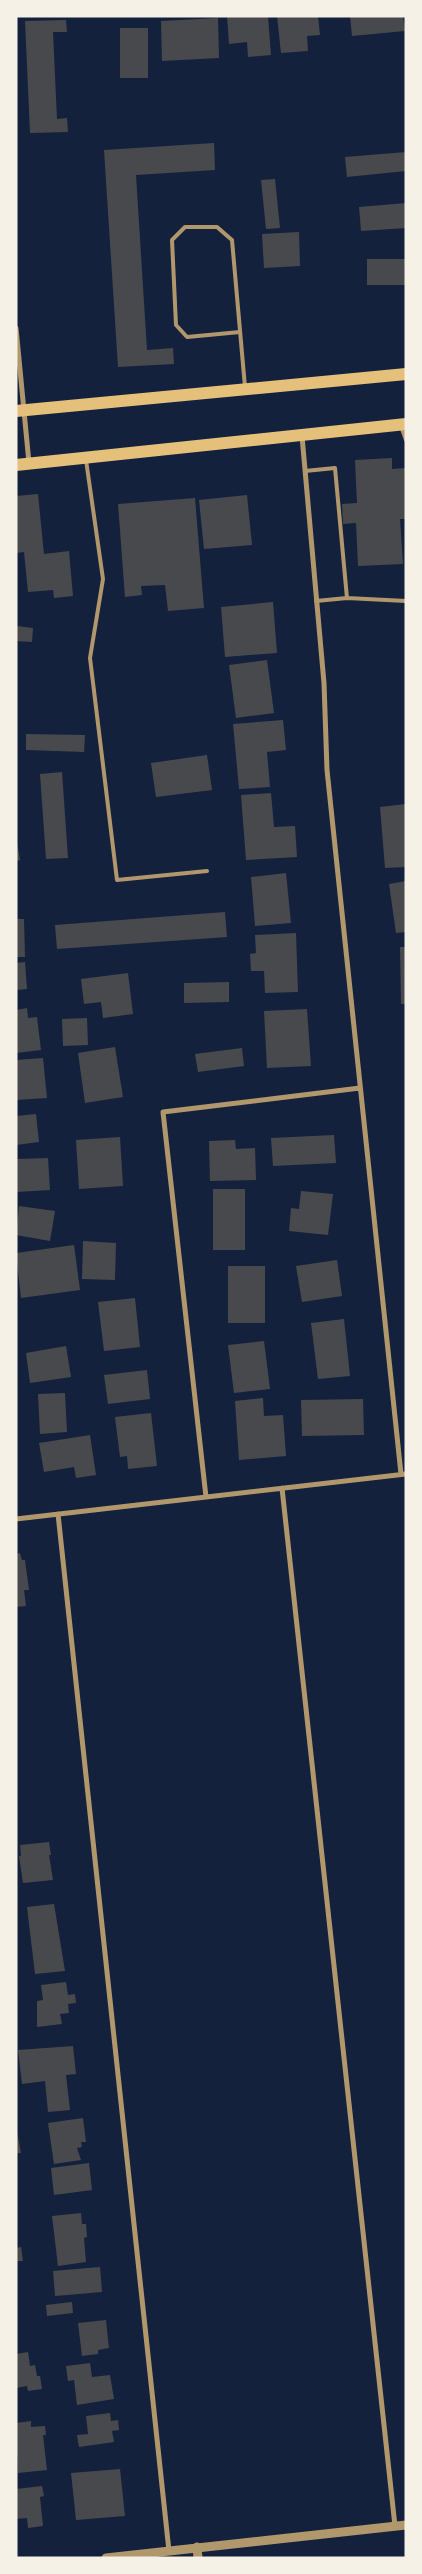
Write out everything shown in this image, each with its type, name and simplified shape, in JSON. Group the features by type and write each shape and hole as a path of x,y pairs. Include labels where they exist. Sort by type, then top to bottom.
{"main road":[{"path":"20,410 406,374"},
{"path":"22,464 403,424"}],"street":[{"path":"16,328 22,464"},
{"path":"16,1519 403,1474 327,770 324,683 302,435"},
{"path":"206,1497 163,1112 360,1088"},
{"path":"282,1488 394,2526"},
{"path":"58,1514 169,2551"},
{"path":"106,2558 406,2525"},
{"path":"197,2548 198,2558"}],"lane":[{"path":"240,332 187,337 176,325 172,240 185,227 218,227 232,240 240,332 245,390"},
{"path":"403,424 406,440"},
{"path":"86,458 103,579 90,658 117,880 207,871"},
{"path":"305,471 335,468 347,598"},
{"path":"316,601 347,598 406,601"}],"building":[{"path":"227,16 268,16 271,55 248,57 247,42 229,44"},
{"path":"277,16 318,16 320,35 307,36 308,51 281,53"},
{"path":"350,16 403,16 405,31 352,36"},
{"path":"218,18 219,58 162,61 161,21"},
{"path":"66,20 67,32 53,32 57,119 67,118 68,132 30,133 25,21"},
{"path":"120,28 148,28 148,78 120,78"},
{"path":"214,143 215,170 136,175 147,350 173,348 174,364 118,367 104,150"},
{"path":"406,152 406,171 347,177 345,157"},
{"path":"275,179 280,228 266,229 261,180"},
{"path":"406,203 406,228 361,231 359,207"},
{"path":"299,232 300,266 264,268 262,234"},
{"path":"367,259 406,259 406,285 367,285"},
{"path":"392,458 392,469 406,468 406,519 400,519 403,564 358,566 356,523 343,524 342,504 357,503 355,460"},
{"path":"38,494 44,554 69,551 73,596 54,598 53,590 28,592 24,552 16,553 16,496"},
{"path":"247,495 252,545 204,549 199,500"},
{"path":"195,498 204,608 168,611 165,585 141,586 142,595 125,597 118,504"},
{"path":"273,602 277,653 225,657 221,607"},
{"path":"17,626 33,628 32,642 16,641"},
{"path":"267,660 274,713 236,718 229,665"},
{"path":"283,720 286,750 267,752 270,787 239,789 233,724"},
{"path":"26,734 85,735 84,752 26,750"},
{"path":"207,755 212,790 156,797 151,763"},
{"path":"62,772 68,858 46,859 40,774"},
{"path":"271,793 274,827 295,826 297,857 246,860 241,795"},
{"path":"406,804 406,867 385,868 380,807"},
{"path":"16,836 20,860 16,861"},
{"path":"286,873 291,923 255,926 251,877"},
{"path":"406,881 406,932 396,933 389,884"},
{"path":"225,912 227,937 57,949 55,925"},
{"path":"16,919 24,919 25,957 16,957"},
{"path":"296,933 298,992 265,993 264,971 251,971 250,954 256,953 255,935"},
{"path":"400,947 406,947 406,1004 401,1004"},
{"path":"25,962 27,989 16,990 16,963"},
{"path":"128,973 133,1014 103,1018 101,1002 84,1004 81,979"},
{"path":"229,982 229,1002 184,1003 184,983"},
{"path":"27,1008 28,1018 37,1017 41,1050 16,1053 16,1010"},
{"path":"307,1009 311,1066 267,1068 264,1011"},
{"path":"87,1018 88,1045 63,1046 62,1019"},
{"path":"115,1047 123,1097 85,1103 78,1053"},
{"path":"242,1048 244,1066 198,1072 195,1054"},
{"path":"43,1058 47,1098 16,1100 16,1060"},
{"path":"36,1114 39,1142 16,1145 16,1116"},
{"path":"334,1135 336,1163 273,1166 271,1138"},
{"path":"120,1137 123,1186 79,1189 76,1140"},
{"path":"235,1140 236,1149 255,1148 256,1180 210,1181 209,1141"},
{"path":"48,1158 50,1190 16,1192 16,1159"},
{"path":"213,1189 245,1189 245,1250 213,1250"},
{"path":"301,1191 333,1194 328,1235 289,1231 291,1208 299,1209"},
{"path":"19,1206 55,1211 50,1241 16,1235"},
{"path":"83,1241 116,1243 115,1280 82,1279"},
{"path":"74,1245 80,1290 21,1298 16,1253"},
{"path":"337,1260 342,1296 302,1302 296,1266"},
{"path":"228,1266 265,1266 265,1323 228,1323"},
{"path":"135,1298 140,1347 104,1351 98,1302"},
{"path":"344,1319 350,1376 318,1379 311,1323"},
{"path":"264,1341 270,1389 234,1393 228,1345"},
{"path":"66,1346 71,1377 30,1383 26,1353"},
{"path":"147,1370 150,1399 108,1404 104,1375"},
{"path":"65,1393 67,1432 40,1434 38,1394"},
{"path":"263,1398 264,1416 283,1415 286,1456 239,1460 235,1401"},
{"path":"363,1399 364,1435 302,1436 301,1400"},
{"path":"151,1413 157,1466 128,1469 127,1456 120,1457 115,1417"},
{"path":"90,1435 96,1475 76,1478 74,1467 44,1472 39,1443"},
{"path":"20,1553 22,1560 25,1560 29,1590 24,1590 26,1606 16,1607 16,1554"},
{"path":"49,1842 53,1880 23,1883 19,1856 21,1856 20,1845"},
{"path":"54,1904 65,1971 35,1974 27,1907"},
{"path":"66,1982 68,1995 75,1994 76,2003 68,2004 69,2013 60,2014 62,2024 37,2027 37,2001 43,2000 41,1985"},
{"path":"73,2046 76,2074 66,2075 70,2110 48,2112 45,2081 22,2084 18,2050"},
{"path":"83,2118 86,2142 81,2142 82,2147 77,2148 81,2160 54,2164 48,2123"},
{"path":"16,2126 21,2153 16,2153"},
{"path":"89,2163 92,2190 54,2195 51,2168"},
{"path":"81,2213 82,2224 86,2224 87,2237 84,2238 86,2262 58,2266 52,2216"},
{"path":"21,2247 23,2261 16,2261 16,2248"},
{"path":"100,2267 102,2292 55,2296 53,2271"},
{"path":"72,2302 73,2313 47,2316 46,2305"},
{"path":"106,2320 109,2348 98,2350 98,2354 82,2356 78,2323"},
{"path":"28,2352 30,2366 35,2365 37,2376 40,2376 42,2389 28,2391 27,2386 16,2388 16,2354"},
{"path":"90,2363 92,2377 110,2375 114,2399 77,2405 74,2380 68,2381 66,2366"},
{"path":"110,2413 111,2421 118,2420 119,2430 112,2431 114,2442 79,2447 77,2435 88,2434 86,2416"},
{"path":"31,2421 31,2427 45,2426 46,2435 43,2435 47,2470 18,2473 16,2423"},
{"path":"120,2469 125,2516 76,2520 71,2473"},
{"path":"42,2486 44,2496 40,2497 43,2526 28,2528 27,2518 16,2519 16,2489"}]}
